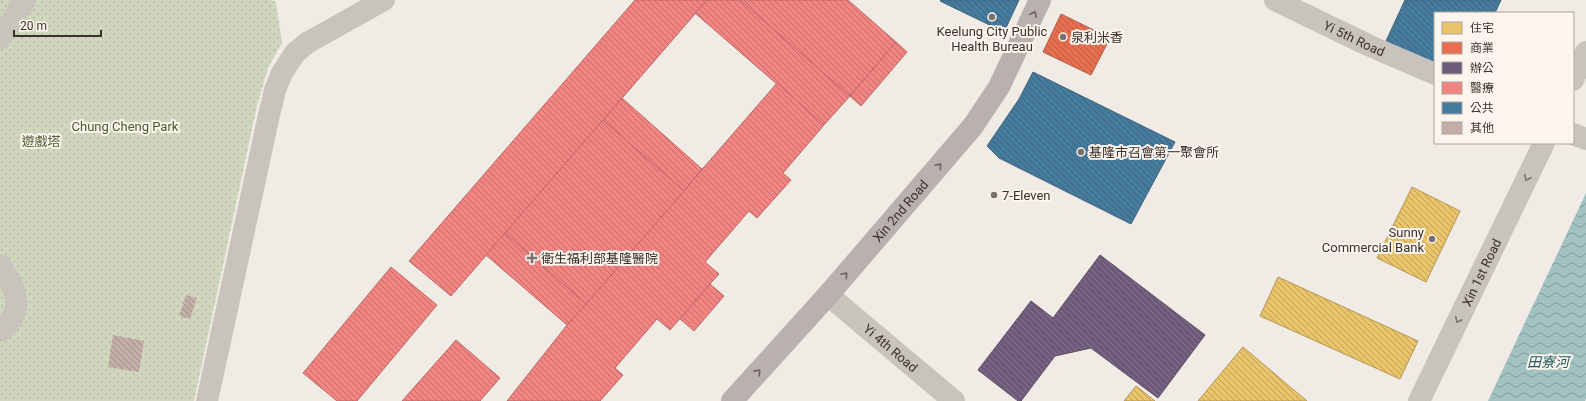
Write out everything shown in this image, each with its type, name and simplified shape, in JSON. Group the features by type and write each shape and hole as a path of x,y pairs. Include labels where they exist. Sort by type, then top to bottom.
{"main road":[{"name":"Xin 2nd Road","path":"732,401 828,295 973,126 999,87 1040,0"}],"street":[{"path":"0,39 25,0"},
{"path":"207,401 269,115 275,90 282,73 296,53 307,43 384,0"},
{"name":"Yi 5th Road","path":"1275,0 1370,46 1434,74"},
{"path":"1574,78 1586,52"},
{"path":"1574,134 1586,139"},
{"name":"Xin 1st Road","path":"1419,401 1544,144"},
{"path":"0,265 13,285 17,301 14,315 0,331"},
{"name":"Yi 4th Road","path":"828,295 954,401"}],"green space":[{"name":"Chung Cheng Park","path":"0,0 271,0 276,2 282,43 268,68 257,106 194,401 0,401"}],"water":[{"name":"田寮河","path":"1586,193 1585,401 1488,401"}],"building: 住宅":[{"path":"1412,187 1460,211 1426,282 1377,258"},
{"path":"1278,277 1418,341 1400,379 1260,316"},
{"path":"1243,347 1307,401 1198,401"},
{"path":"1136,386 1155,401 1124,401"}],"building: 商業":[{"path":"1061,14 1110,38 1091,75 1043,52"}],"building: 辦公":[{"path":"1100,255 1205,335 1158,398 1091,348 1055,356 1021,401 1018,401 978,370 1031,301 1053,318"}],"building: 醫療":[{"path":"635,0 707,0 451,296 409,261"},
{"path":"707,0 740,0 850,96 824,125 695,13"},
{"path":"740,0 848,0 896,42 850,96"},
{"path":"896,42 907,52 861,106 850,96"},
{"path":"777,83 824,125 783,173 791,180 757,218 749,211 705,262 719,274 670,330 657,319 615,368 623,375 600,401 507,401 567,325"},
{"path":"622,98 702,169 684,191 603,120"},
{"path":"603,120 684,191 586,304 505,233"},
{"path":"505,233 586,304 567,325 486,255"},
{"path":"391,267 437,305 357,401 337,401 303,373"},
{"path":"710,284 724,296 694,331 680,319"},
{"path":"456,340 500,378 480,401 402,401"}],"building: 公共":[{"name":"Keelung City Public Health Bureau","path":"1019,0 1004,32 940,1"},
{"path":"1405,0 1501,0 1495,12 1434,12 1434,65 1386,41"},
{"name":"基隆市召會第一聚會所","path":"1033,72 1175,142 1131,224 999,158 987,146 1019,99"}],"building: 其他":[{"path":"186,295 197,298 190,319 179,316"},
{"path":"113,335 144,341 139,372 108,367"}],"place":[{"name":"Keelung City Public Health Bureau","path":"992,17"},
{"name":"泉利米香","path":"1063,37"},
{"name":"基隆市召會第一聚會所","path":"1081,152"},
{"name":"7-Eleven","path":"994,195"},
{"name":"Sunny Commercial Bank","path":"1432,239"},
{"name":"衛生福利部基隆醫院","path":"532,258"}],"park label":[{"name":"遊戲塔","path":"41,141"}]}
